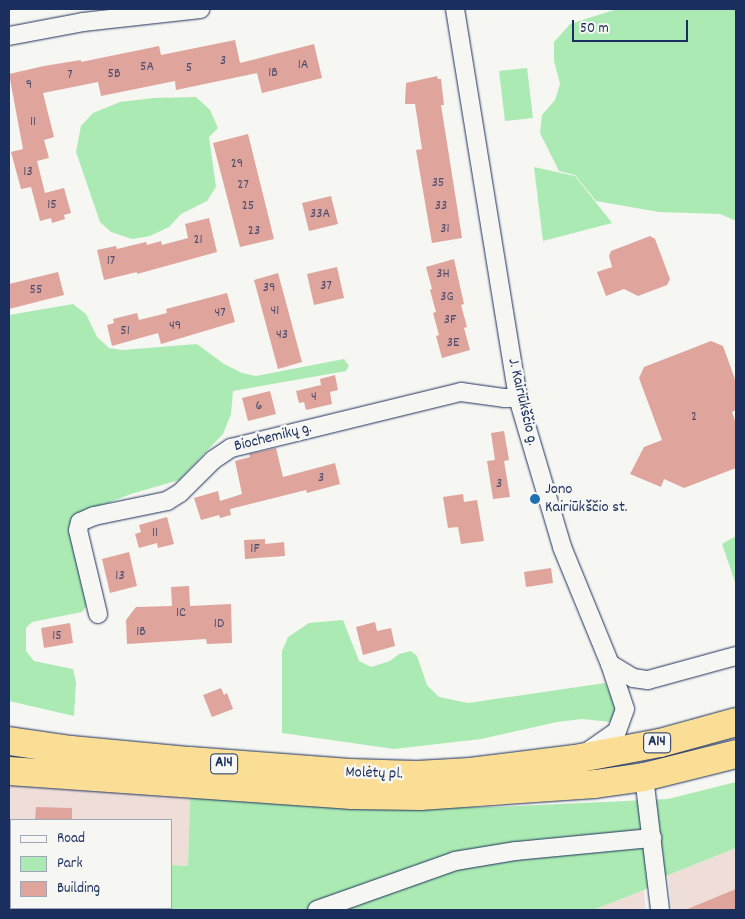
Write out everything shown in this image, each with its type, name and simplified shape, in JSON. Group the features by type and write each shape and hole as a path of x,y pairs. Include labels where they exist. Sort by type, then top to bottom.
{"highway":[{"name":"Molėtų pl.","path":"9,741 90,752 360,774 417,775 470,772 576,759 670,740 736,722"},
{"name":"Molėtų pl.","path":"9,771 352,795 473,793 595,784 644,777 736,754"}],"street":[{"path":"9,36 83,22 200,9"},
{"name":"J. Kairiūkščio g.","path":"455,9 518,398 562,547 610,664 625,709 617,731 576,759"},
{"name":"Biochemikų g.","path":"98,614 78,530 80,522 94,516 167,501 180,494 213,460 231,448 461,392 518,398"},
{"path":"610,664 633,678 648,680 736,656"},
{"path":"644,777 660,910"},
{"path":"317,910 455,861 507,852 652,838"}],"shaded area":[{"path":"9,782 190,796 188,866 172,865 172,819 10,819 10,909 46,909 9,910"},
{"path":"736,848 736,910 672,910 668,875"},
{"path":"644,890 646,910 593,910"}],"green space":[{"path":"617,9 736,9 736,221 720,214 659,212 596,201 575,175 559,171 540,133 542,115 555,100 560,84 554,61 554,42 570,24"},
{"path":"527,68 533,118 505,121 499,71"},
{"path":"196,97 210,110 218,128 209,137 216,187 207,201 181,214 169,227 150,236 132,239 111,232 100,222 76,152 81,126 93,113 120,102 153,98"},
{"path":"534,167 575,176 612,223 543,241"},
{"path":"73,304 86,314 97,337 109,348 122,350 197,344 224,364 242,373 256,376 344,359 349,366 346,371 233,391 231,414 223,434 179,480 131,494 79,514 90,602 82,612 32,622 26,628 26,651 34,661 73,669 76,682 74,716 9,701 9,315"},
{"path":"736,536 736,585 722,544"},
{"path":"343,620 359,661 371,667 390,661 399,654 411,651 417,656 427,685 439,697 468,703 605,683 615,703 615,717 611,722 582,719 557,722 481,739 394,749 282,733 282,651 288,637 309,623"},
{"path":"736,782 736,848 668,875 644,890 593,910 46,910 172,909 172,865 188,866 190,796 399,808 496,807 668,799"}],"building":[{"path":"235,40 240,63 314,44 322,78 262,93 257,73 176,90 175,81 101,96 98,82 43,93 54,137 44,140 49,158 37,161 45,193 64,188 71,213 64,215 65,219 52,223 51,218 40,221 31,187 21,189 11,152 23,149 9,74 159,46 161,55"},
{"path":"437,76 438,79 441,79 444,105 441,105 462,238 432,243 416,150 422,149 415,104 405,104 406,83"},
{"path":"248,134 274,239 240,247 213,143"},
{"path":"331,196 338,224 309,231 302,203"},
{"path":"209,218 217,252 137,274 137,272 104,280 97,250 116,246 117,249 146,242 147,245 161,241 162,245 188,238 185,224"},
{"path":"650,236 655,239 670,279 667,285 638,296 624,289 606,296 597,272 612,267 609,256 611,251"},
{"path":"454,259 464,304 461,305 467,327 464,328 470,350 442,358 436,336 439,335 433,313 436,312 430,290 432,289 426,267"},
{"path":"337,267 344,298 314,305 307,274"},
{"path":"58,272 64,295 9,309 9,284"},
{"path":"278,273 302,362 278,369 254,280"},
{"path":"227,293 235,322 161,344 158,333 112,346 107,325 114,323 113,319 137,313 139,320 167,313 166,309"},
{"path":"711,341 723,346 736,382 736,410 732,412 736,423 736,468 684,488 664,479 661,487 630,474 644,447 662,440 639,378 644,367"},
{"path":"335,375 338,390 330,392 332,404 306,410 304,402 299,403 296,391 321,385 320,379"},
{"path":"270,391 276,414 248,421 242,398"},
{"path":"504,431 509,460 504,461 510,497 493,499 487,461 495,460 491,433"},
{"path":"276,448 283,477 335,463 340,484 307,493 306,490 230,509 231,515 220,518 219,515 201,520 194,498 218,491 220,501 242,494 235,461 250,457 249,454"},
{"path":"463,494 464,502 477,500 484,541 461,544 458,527 448,528 443,497"},
{"path":"167,517 174,544 158,548 157,543 139,548 135,534 141,532 139,525"},
{"path":"265,539 265,544 284,542 285,556 245,559 244,540"},
{"path":"129,552 137,586 110,593 102,559"},
{"path":"551,568 553,583 526,587 524,572"},
{"path":"189,586 190,606 231,604 232,643 207,644 206,639 127,644 126,620 136,607 172,606 171,587"},
{"path":"375,622 377,631 391,628 395,646 363,655 356,627"},
{"path":"70,623 73,643 44,648 41,628"},
{"path":"221,688 224,695 227,693 233,709 212,717 203,695"},
{"path":"36,807 72,808 72,819 35,819"},
{"path":"736,889 736,910 685,910"}],"place":[{"name":"Jono Kairiūkščio st.","path":"535,499"}]}
